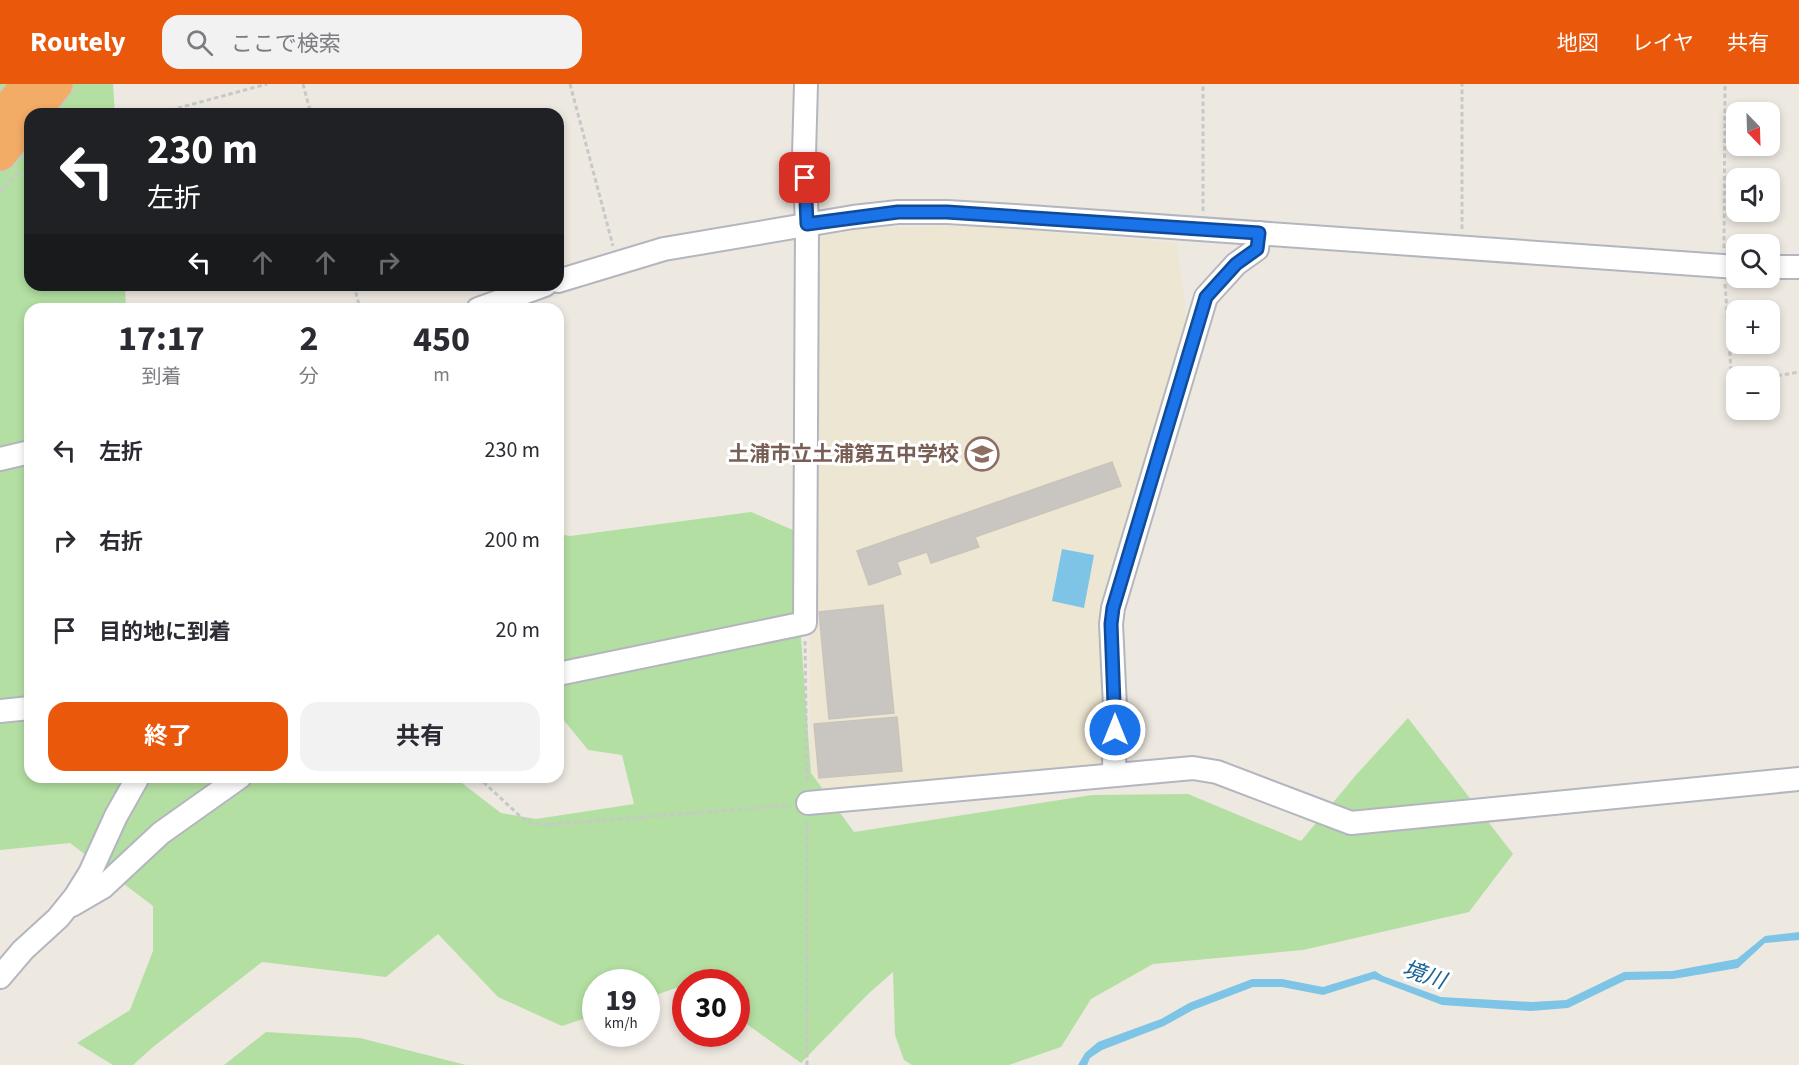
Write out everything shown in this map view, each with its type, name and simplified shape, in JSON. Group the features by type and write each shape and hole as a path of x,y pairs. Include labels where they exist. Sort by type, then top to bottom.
{"highway":[{"path":"0,120 28,84"},
{"path":"37,108 56,84"},
{"path":"11,160 24,131"}],"street":[{"path":"564,673 805,623 807,224 804,155 806,84"},
{"path":"564,278 664,249 807,224 898,212 947,212 1726,267"},
{"path":"1114,775 1115,707 1111,624 1113,608 1206,297 1236,264 1257,249 1259,233"},
{"path":"1780,267 1799,267"},
{"path":"495,303 528,291"},
{"path":"0,459 24,453"},
{"path":"0,711 24,709"},
{"path":"808,804 1193,768 1217,772 1351,823 1799,779"},
{"path":"0,977 22,950 66,909 90,873 116,816 135,783"},
{"path":"66,909 103,887 161,833 232,783"}],"path":[{"path":"178,108 267,84"},
{"path":"303,84 309,108"},
{"path":"570,84 617,262"},
{"path":"1202,230 1203,84"},
{"path":"1462,84 1462,248"},
{"path":"1725,84 1730,234"},
{"path":"0,192 11,160"},
{"path":"1731,288 1732,366"},
{"path":"1780,375 1799,372"},
{"path":"805,623 808,804 807,1065"},
{"path":"484,783 522,818 531,823 546,825 808,804"}],"shaded area":[{"name":"土浦市立土浦第五中学校","path":"941,226 989,227 1177,243 1189,336 1118,572 1105,767 815,797 810,787 809,238 859,230"}],"green space":[{"path":"0,84 113,84 115,108 24,108 24,291 125,291 126,303 24,303 24,783 462,783 501,813 536,819 634,804 622,755 588,750 564,720 564,535 751,512 793,530 811,773 854,832 1092,795 1188,794 1301,841 1356,775 1408,718 1513,854 1469,912 1303,950 1153,964 1091,999 1061,1047 1009,1065 912,1065 904,1060 895,1035 893,972 867,995 801,1063 750,1026 750,969 672,969 672,989 660,994 660,969 582,969 582,1019 562,1026 498,997 438,934 386,977 262,962 133,1065 113,1065 77,1043 130,1010 153,951 153,906 70,843 0,850"},
{"path":"266,1032 360,1038 466,1065 224,1065"}],"water":[{"path":"1062,549 1094,555 1084,608 1052,601"},
{"path":"1799,932 1799,940 1765,943 1738,968 1673,979 1626,980 1568,1008 1531,1011 1442,1005 1374,979 1323,995 1282,987 1253,987 1193,1010 1164,1026 1102,1050 1090,1058 1087,1065 1078,1065 1085,1053 1098,1042 1161,1019 1189,1003 1252,979 1282,979 1323,987 1375,971 1441,997 1532,1002 1566,1000 1624,972 1672,971 1737,959 1765,936"}],"building":[{"path":"1112,462 1121,486 975,537 979,547 931,563 927,552 897,562 901,574 869,585 857,551"},
{"path":"883,605 894,713 829,719 819,612"},
{"path":"897,717 902,771 819,778 814,724"}],"place":[{"name":"土浦市立土浦第五中学校","path":"982,454"}],"route":[{"path":"805,178 807,224 898,212 947,212 1259,233 1257,249 1236,264 1206,297 1113,608 1111,624 1115,730"}],"water label":[{"name":"境川","path":"1424,975"}]}
